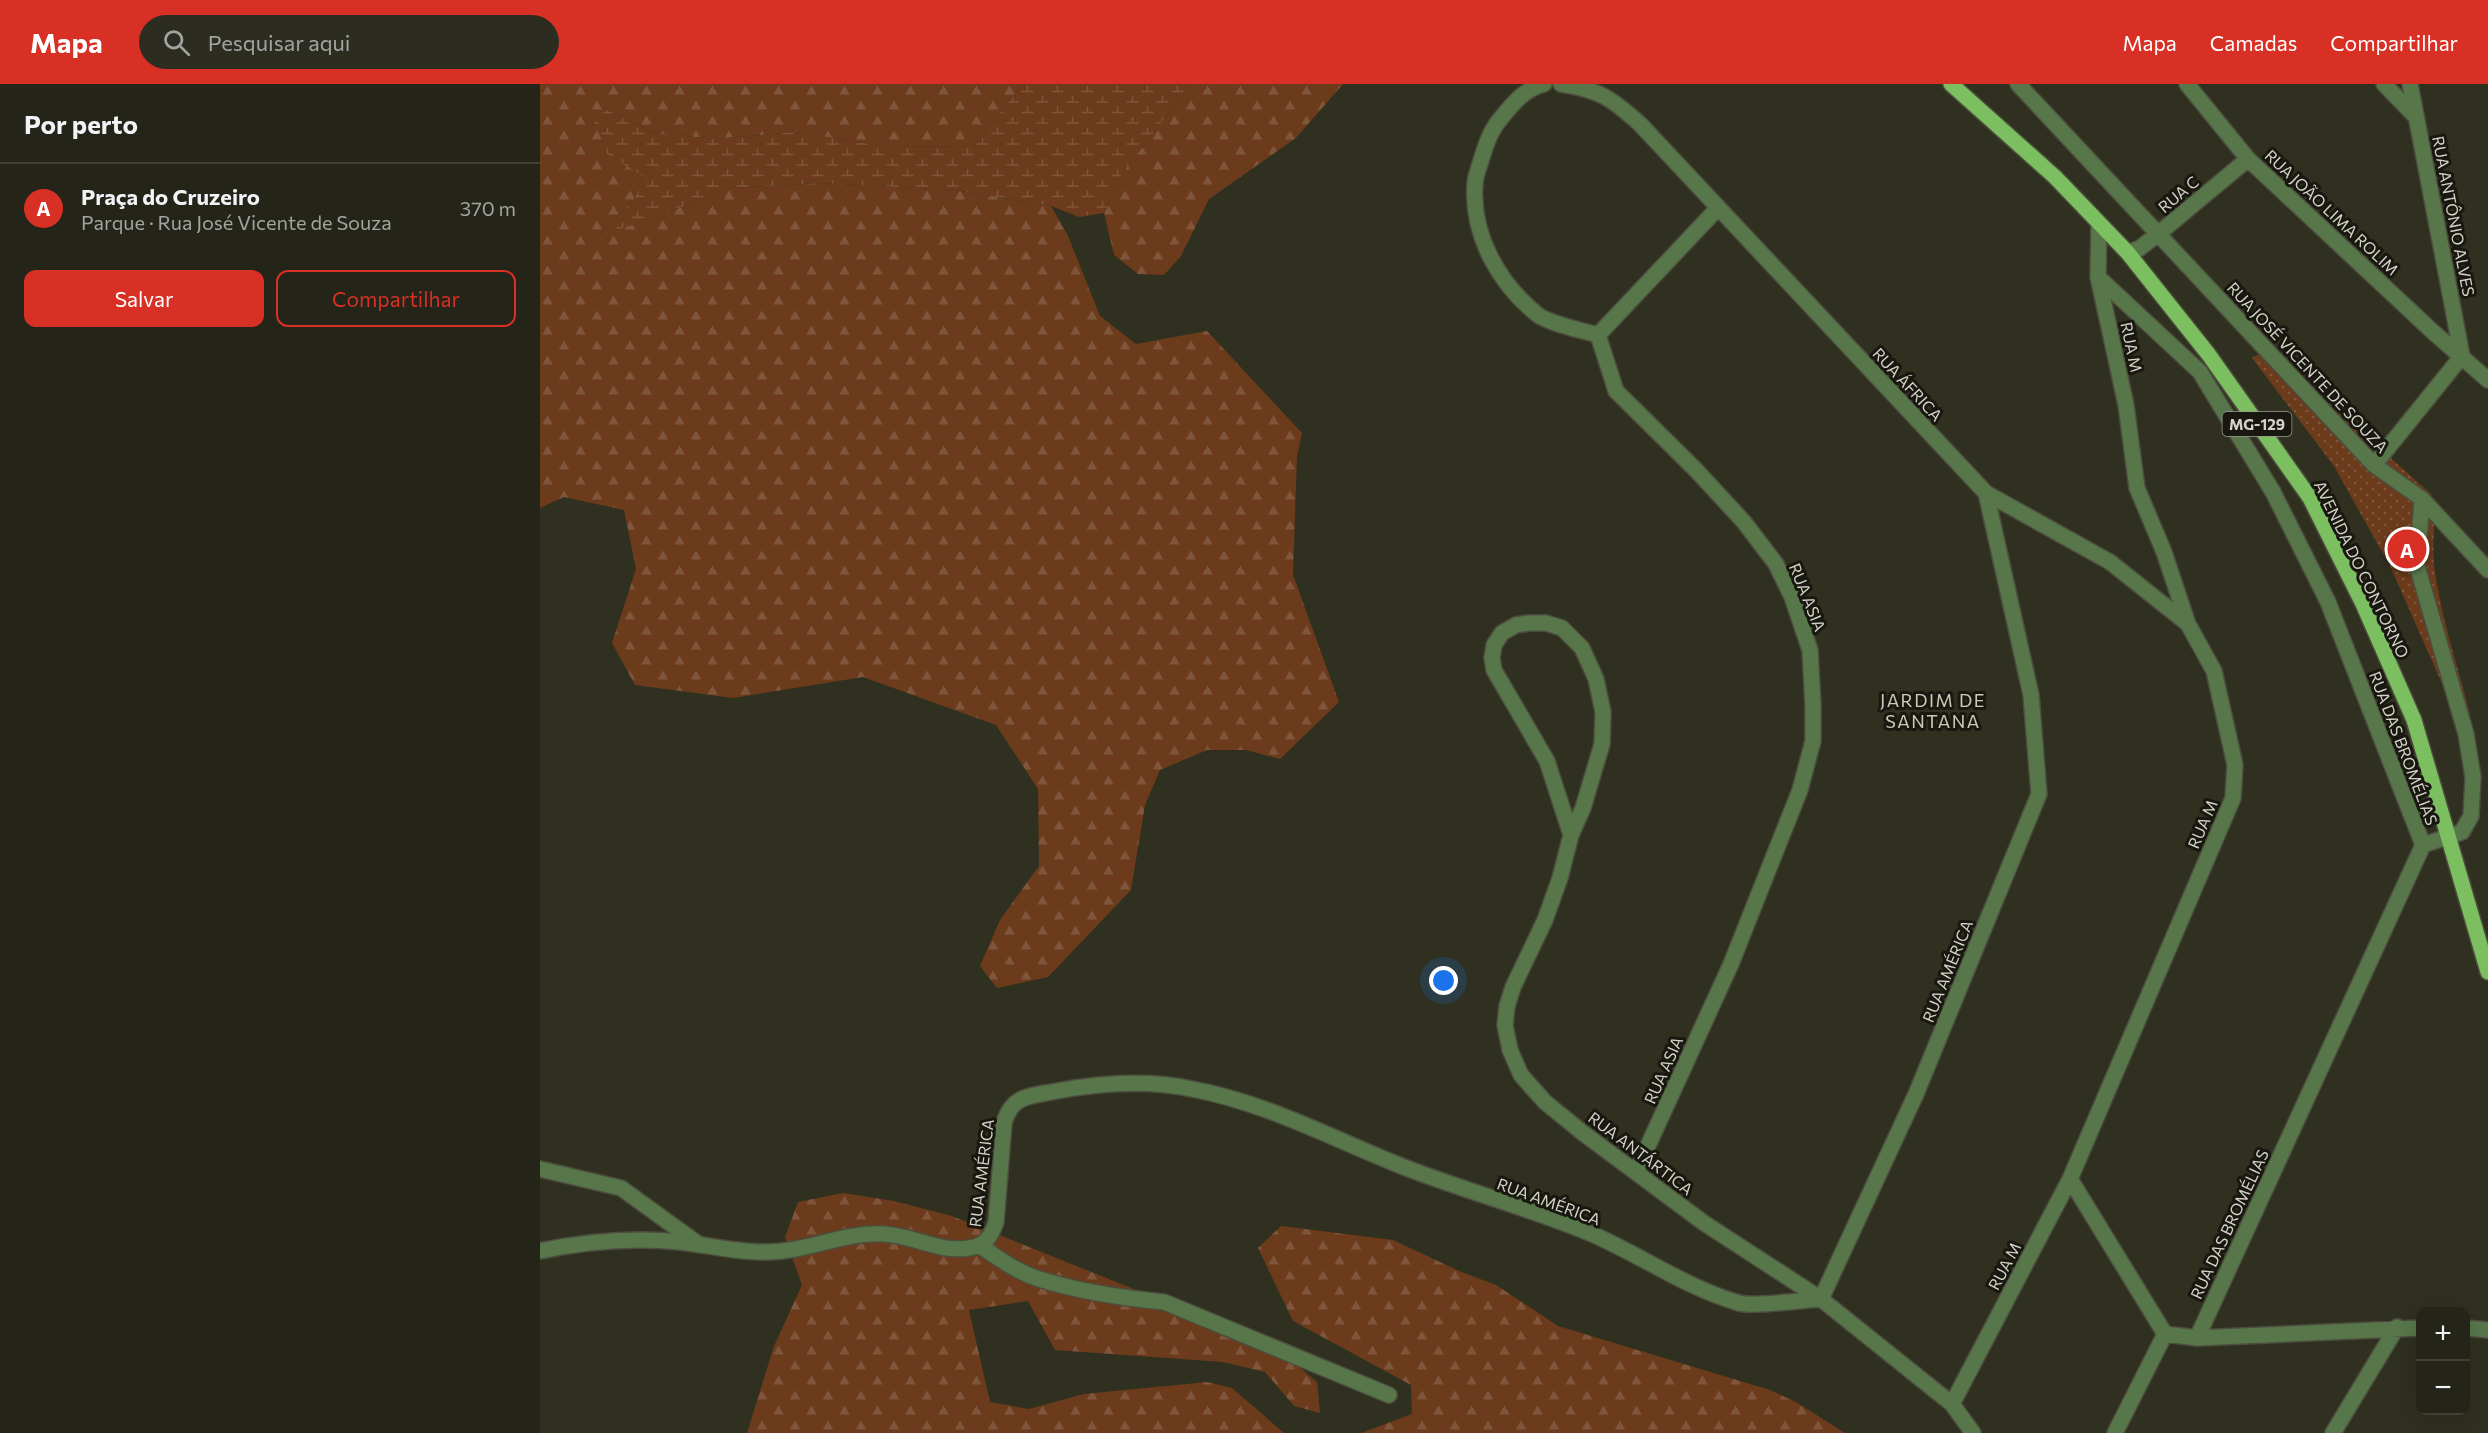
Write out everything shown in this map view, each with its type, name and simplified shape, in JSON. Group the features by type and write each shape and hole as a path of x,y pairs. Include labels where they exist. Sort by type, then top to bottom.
{"main road":[{"name":"AVENIDA DO CONTORNO","path":"1951,84 2055,177 2128,253 2209,355 2310,498 2363,604 2414,720 2488,972"}],"street":[{"path":"1544,84 1530,88 1493,128 1475,183 1476,212 1481,235 1491,262 1510,287 1539,316 1598,335 1718,208"},
{"name":"RUA ÁFRICA","path":"1561,84 1593,90 1611,99 1640,124 1986,493 2110,562 2188,624"},
{"name":"RUA JOSÉ VICENTE DE SOUZA","path":"2018,84 2374,465 2422,499 2488,570"},
{"name":"RUA JOÃO LIMA ROLIM","path":"2187,84 2248,159 2432,331 2462,356"},
{"path":"2384,84 2416,117"},
{"name":"RUA ANTÔNIO ALVES","path":"2410,84 2462,356"},
{"name":"RUA C","path":"2128,253 2140,248 2158,234 2248,159"},
{"name":"RUA M","path":"1952,1404 2070,1179 2233,798 2235,765 2214,672 2188,624 2164,552 2137,488 2126,405 2098,277 2099,224"},
{"name":"RUA DAS BROMÉLIAS","path":"2098,277 2200,372 2273,492 2328,602 2423,844 2197,1338"},
{"name":"RUA ASIA","path":"1598,335 1616,391 1744,522 1776,564 1792,597 1810,650 1814,705 1813,741 1800,790 1731,964 1636,1172"},
{"path":"2374,465 2462,356 2488,380"},
{"name":"RUA AMÉRICA","path":"540,1251 582,1242 615,1239 699,1244 744,1252 786,1252 856,1236 886,1234 951,1248 967,1249 980,1246 991,1237 996,1222 1004,1122 1007,1111 1014,1102 1072,1088 1163,1085 1239,1100 1408,1169 1592,1235 1676,1278 1742,1304 1821,1299 1916,1094 2039,794 2031,695 1986,493"},
{"path":"2422,499 2417,566 2466,734 2472,777 2471,816 2462,832 2423,844"},
{"name":"RUA ANTÁRTICA","path":"1571,835 1547,761 1494,670 1492,658 1494,645 1502,633 1516,625 1546,622 1562,628 1582,648 1596,679 1603,712 1602,744 1583,808 1571,835 1560,878 1545,920 1513,987 1507,1006 1505,1025 1510,1050 1521,1075 1545,1102 1583,1133 1704,1223 1821,1299 1952,1404 1973,1433"},
{"path":"540,1169 621,1188 699,1244"},
{"path":"2070,1179 2165,1335"},
{"path":"980,1246 1012,1267 1035,1278 1136,1299 1164,1302 1389,1395"},
{"path":"2333,1433 2397,1327"},
{"path":"2165,1335 2197,1338 2416,1328"},
{"path":"2470,1328 2488,1330"},
{"path":"2115,1433 2165,1335"}],"green space":[{"path":"540,84 1023,84 974,146 887,147 796,132 713,139 650,132 608,110 643,176 635,198 599,235 656,217 731,188 820,183 956,190 1051,206 1068,236 1100,316 1136,344 1207,331 1302,433 1297,456 1293,575 1339,702 1280,759 1246,750 1207,750 1160,770 1145,805 1131,890 1048,977 997,988 980,966 1000,920 1039,866 1038,789 996,725 863,677 733,698 635,685 612,643 636,569 624,510 564,497 540,508"},
{"path":"1023,84 1192,84 1122,173 1104,213 1079,217 1051,206 956,190 820,183 731,188 656,217 598,236 635,198 643,176 607,154 593,118 608,110 650,132 713,139 796,132 887,147 974,146"},
{"path":"1192,84 1343,84 1296,138 1209,199 1181,256 1164,275 1138,274 1114,255 1104,213 1122,173"},
{"path":"2268,349 2431,494 2434,513 2434,563 2438,591 2470,714 2454,711 2391,568 2334,466 2252,358"},
{"path":"843,1193 894,1201 952,1216 1273,1345 1317,1382 1320,1413 1294,1406 1265,1372 1223,1362 1055,1350 1028,1301 969,1310 990,1402 1029,1409 1084,1394 1207,1382 1232,1388 1284,1433 747,1433 774,1346 802,1285 785,1237 798,1202"},
{"path":"1281,1226 1393,1240 1459,1271 1496,1285 1558,1326 1770,1390 1796,1402 1845,1433 1361,1433 1412,1414 1411,1385 1293,1321 1258,1248"}],"place":[{"name":"Praça do Cruzeiro","path":"2407,549"}],"district":[{"name":"JARDIM DE SANTANA","path":"1933,710"}]}
